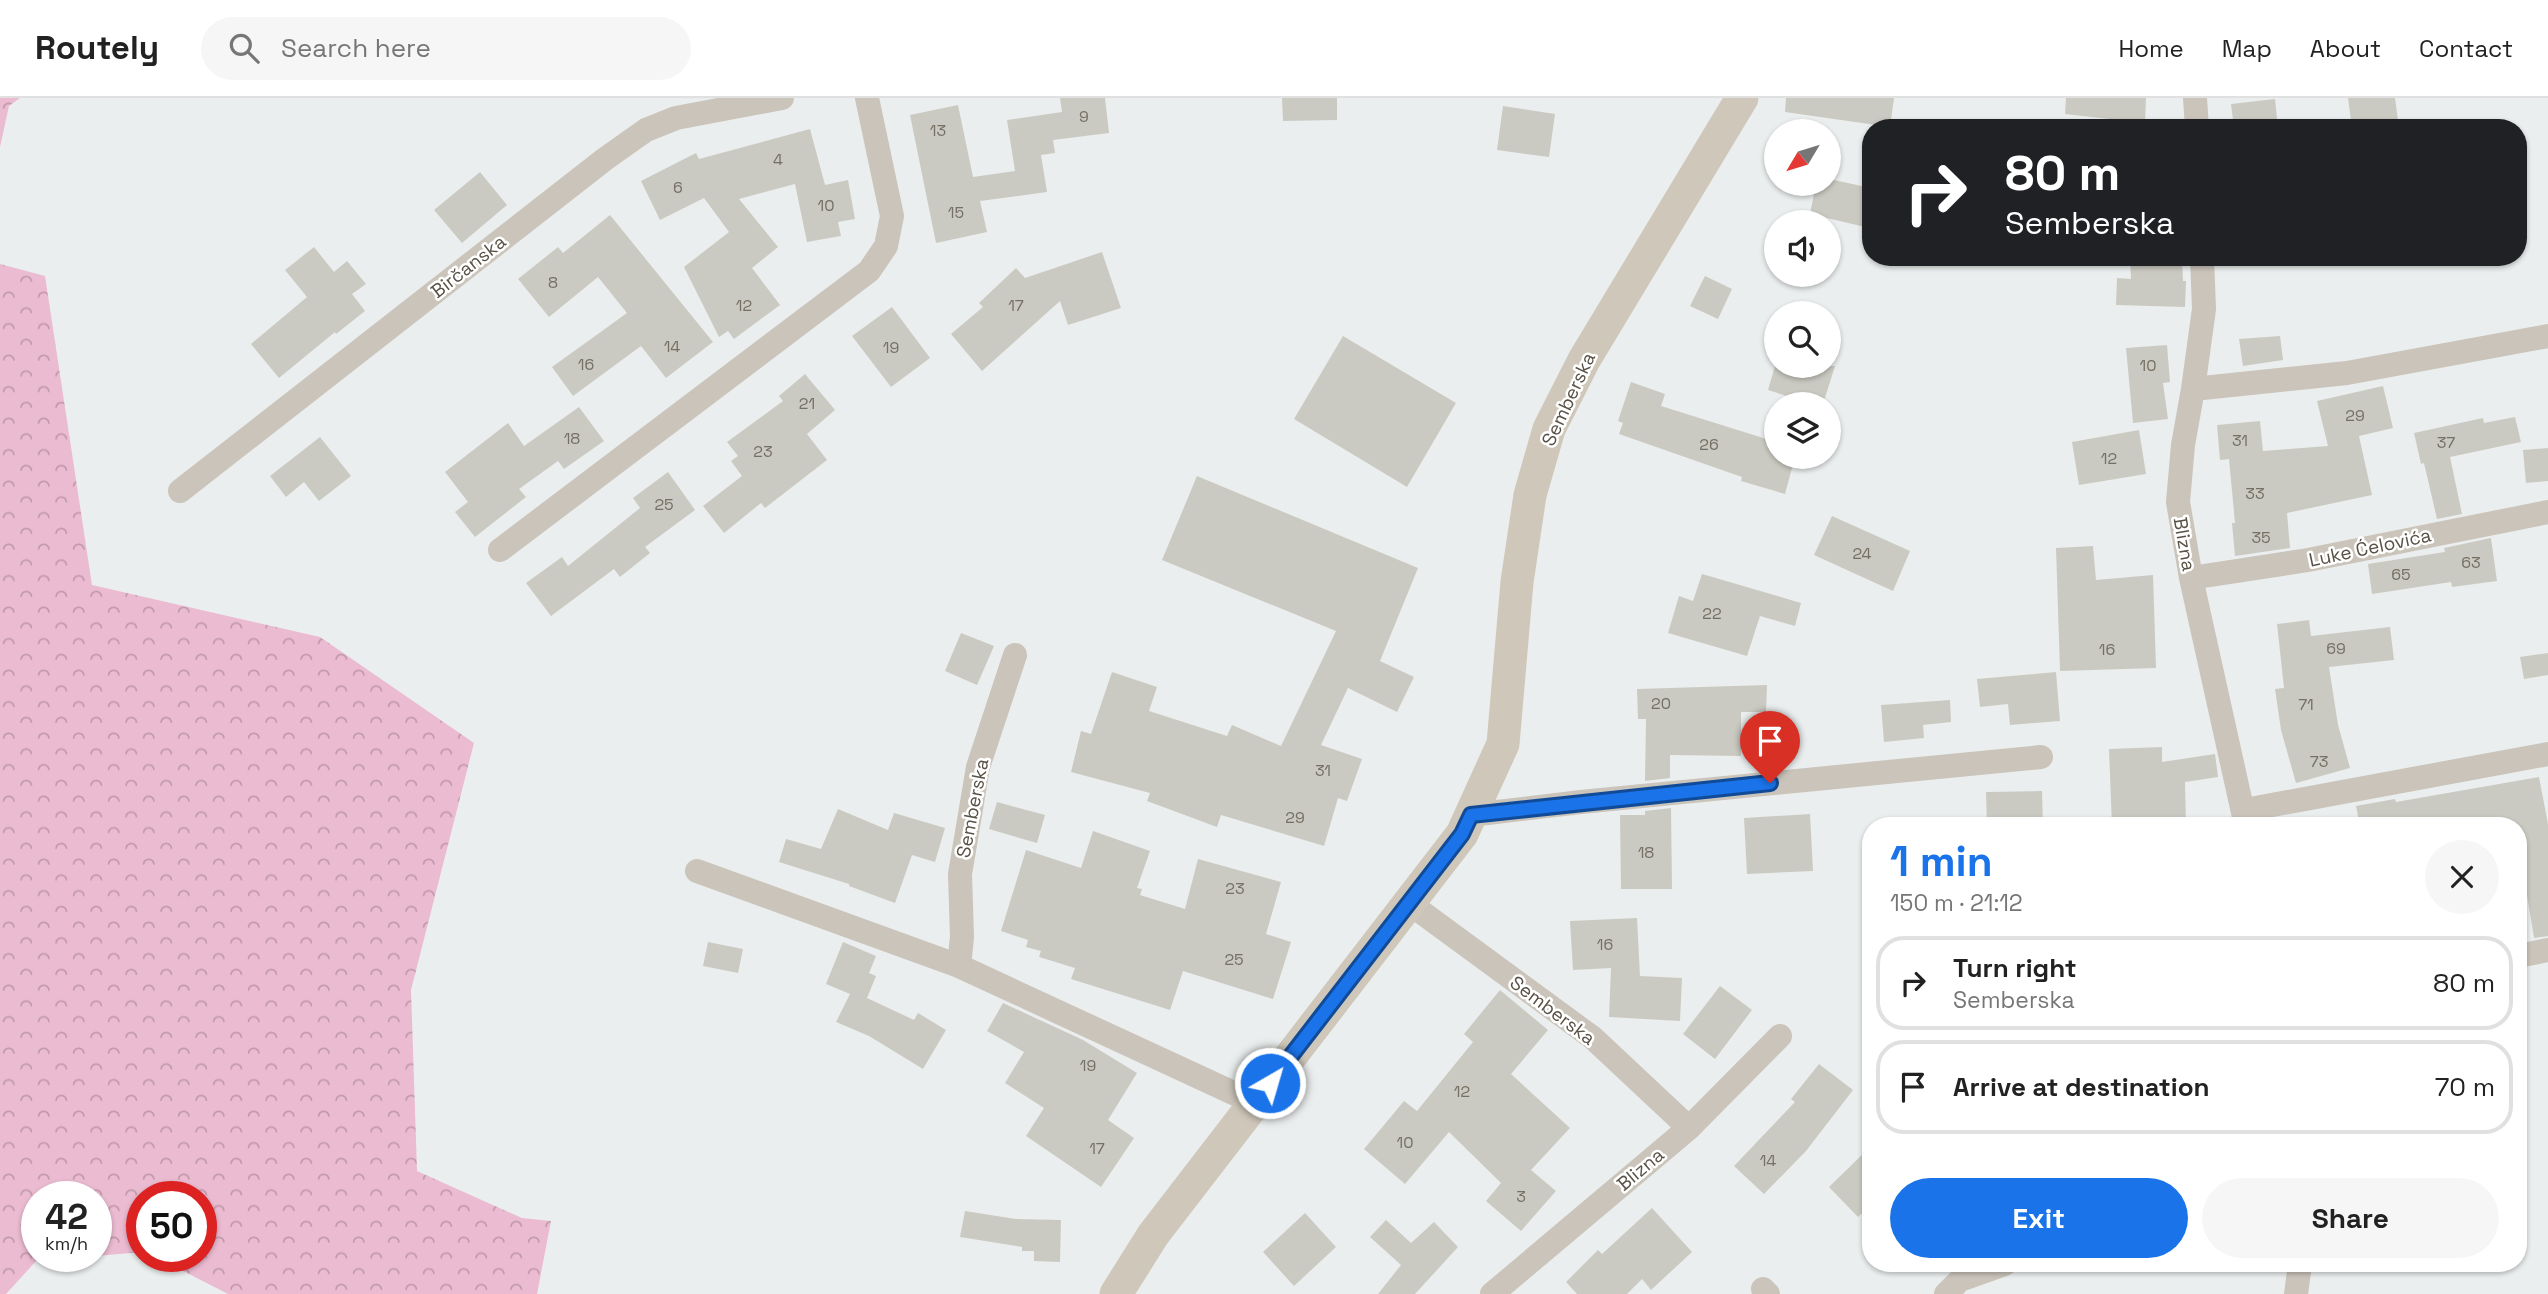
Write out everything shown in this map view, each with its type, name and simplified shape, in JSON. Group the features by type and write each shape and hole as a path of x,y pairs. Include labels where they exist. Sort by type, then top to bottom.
{"main road":[{"name":"Semberska","path":"1116,1294 1153,1235 1462,834 1503,744 1521,557 1530,495 1549,429 1584,360 1742,98"}],"street":[{"name":"Birčanska","path":"180,491 605,159 646,130 676,118 782,98"},
{"path":"500,551 869,271 886,246 892,216 867,98"},
{"path":"2195,98 2196,119"},
{"name":"Blizna","path":"2202,266 2204,309 2183,445 2178,502 2191,578 2245,817"},
{"path":"2193,389 2347,373 2548,336"},
{"name":"Luke Ćelovića","path":"2191,578 2308,560 2548,512"},
{"name":"Semberska","path":"959,966 962,937 960,874 978,767 1015,655"},
{"path":"2250,817 2548,754"},
{"path":"1471,815 2041,757"},
{"path":"696,871 959,966 1255,1103"},
{"name":"Semberska","path":"1409,903 1593,1038 1689,1128"},
{"path":"2527,954 2548,950"},
{"name":"Blizna","path":"1492,1294 1689,1128 1780,1036"},
{"path":"1946,1294 1960,1280 1982,1272"},
{"path":"2296,1294 2299,1272"}],"green space":[{"path":"0,98 20,98 9,106 0,147"},
{"path":"0,264 45,276 92,585 320,637 474,743 411,990 417,1171 522,1218 551,1221 537,1294 228,1294 185,1272 217,1272 217,1181 126,1181 126,1253 112,1255 112,1181 21,1181 21,1272 26,1272 6,1294 0,1294"}],"building":[{"path":"1060,98 1105,98 1109,133 1053,140 1055,153 1041,155 1047,192 980,201 987,232 936,243 910,115 958,105 973,177 1015,171 1007,120 1062,112"},
{"path":"1282,98 1337,98 1337,120 1283,121"},
{"path":"1786,98 1894,98 1891,119 1862,119 1862,123 1785,112"},
{"path":"2066,98 2146,98 2145,119 2109,119 2065,114"},
{"path":"2348,98 2395,98 2398,119 2351,119"},
{"path":"2275,99 2277,119 2233,119 2231,104"},
{"path":"1503,106 1555,114 1549,157 1497,150"},
{"path":"810,129 825,185 848,180 855,219 838,222 841,236 807,242 795,184 739,199 778,247 752,268 780,305 734,339 728,331 719,337 684,267 729,232 704,198 660,220 641,181 696,153 699,159"},
{"path":"480,172 507,205 462,243 434,210"},
{"path":"1841,182 1862,186 1862,226 1841,221 1841,210 1811,210 1814,196 1841,196"},
{"path":"610,215 713,342 666,378 641,346 573,396 552,367 627,313 598,277 549,317 518,279 558,247 563,253"},
{"path":"314,247 334,272 347,261 366,284 352,294 365,311 279,378 251,344 307,297 285,270"},
{"path":"1102,252 1121,308 1068,325 1060,301 982,371 951,334 983,307 979,303 1016,268 1025,278"},
{"path":"2130,266 2182,266 2183,281 2186,281 2185,307 2116,305 2117,278 2131,279"},
{"path":"1705,276 1732,289 1718,319 1690,306"},
{"path":"892,307 930,358 891,387 852,336"},
{"path":"1343,336 1456,403 1407,487 1294,419"},
{"path":"2280,336 2283,360 2243,366 2239,339"},
{"path":"2167,345 2170,382 2163,383 2168,419 2133,423 2126,348"},
{"path":"805,374 835,410 807,434 827,460 765,508 761,503 724,533 703,506 742,476 731,461 738,456 727,442 783,401 779,396"},
{"path":"1772,378 1831,378 1827,392 1768,390"},
{"path":"1631,382 1665,394 1661,406 1764,438 1764,469 1792,469 1785,494 1741,481 1742,477 1619,434 1623,423 1618,421"},
{"path":"2383,386 2393,428 2359,436 2372,495 2287,513 2290,548 2235,556 2229,459 2220,460 2217,425 2260,421 2263,451 2328,446 2317,401"},
{"path":"579,407 604,441 564,469 558,461 519,489 526,497 475,537 455,512 468,502 445,472 508,423 524,446"},
{"path":"2515,417 2521,442 2450,457 2462,514 2437,519 2414,433 2483,418 2484,423"},
{"path":"2139,430 2146,474 2079,485 2072,442"},
{"path":"320,437 351,476 319,501 304,482 286,497 270,476"},
{"path":"2548,448 2548,481 2526,483 2523,450"},
{"path":"668,472 695,510 645,547 650,553 620,577 614,569 551,616 526,583 562,557 568,566 640,508 633,498"},
{"path":"1197,476 1418,568 1380,661 1414,677 1397,712 1348,688 1321,745 1362,759 1347,801 1338,798 1324,846 1221,815 1217,827 1147,801 1150,793 1071,772 1081,731 1091,734 1112,672 1157,687 1149,711 1227,736 1232,725 1281,746 1336,631 1162,560"},
{"path":"1832,516 1910,551 1893,591 1814,555"},
{"path":"2491,538 2497,581 2452,587 2451,582 2372,594 2368,564 2445,552 2444,548"},
{"path":"2093,546 2096,580 2153,575 2156,668 2060,671 2056,548"},
{"path":"1702,574 1801,603 1795,626 1760,616 1747,656 1668,633 1679,596 1693,601"},
{"path":"2309,620 2311,636 2390,627 2394,660 2329,667 2338,725 2350,768 2296,783 2281,730 2275,689 2284,688 2277,624"},
{"path":"961,633 994,646 977,685 945,671"},
{"path":"2548,653 2548,675 2524,679 2520,657"},
{"path":"2056,672 2060,721 2010,725 2008,704 1980,707 1977,679"},
{"path":"1767,685 1766,712 1741,712 1741,756 1670,755 1670,778 1645,781 1646,719 1638,719 1637,689"},
{"path":"1950,700 1951,722 1923,725 1924,738 1884,742 1881,705"},
{"path":"2162,747 2162,762 2215,754 2218,777 2185,782 2186,817 2112,817 2109,749"},
{"path":"2539,777 2548,824 2548,936 2534,938 2527,895 2527,817 2358,817 2356,806 2395,799 2396,802"},
{"path":"2042,791 2043,817 1987,817 1986,792"},
{"path":"997,802 1045,815 1037,843 989,829"},
{"path":"1671,808 1672,889 1621,889 1620,815 1645,815 1645,811"},
{"path":"838,809 888,830 894,813 945,828 935,862 912,855 895,903 849,884 779,862 786,839 821,849"},
{"path":"1810,814 1813,871 1747,874 1744,818"},
{"path":"1093,831 1150,851 1137,888 1142,889 1140,895 1185,909 1198,859 1281,882 1266,934 1291,942 1273,999 1183,971 1170,1010 1071,979 1075,968 1039,957 1041,951 1026,947 1028,940 1001,931 1026,850 1081,868"},
{"path":"1637,918 1640,976 1682,978 1680,1021 1609,1017 1611,968 1573,970 1570,921"},
{"path":"708,942 743,949 738,973 703,966"},
{"path":"843,942 876,956 869,973 876,976 867,998 914,1020 918,1013 946,1030 923,1069 869,1036 836,1022 850,994 826,984"},
{"path":"1720,986 1752,1010 1715,1059 1683,1034"},
{"path":"1500,990 1548,1030 1511,1074 1570,1128 1531,1170 1556,1191 1521,1231 1486,1201 1501,1183 1449,1132 1405,1184 1364,1149 1404,1101 1417,1111 1473,1042 1464,1034"},
{"path":"1003,1003 1083,1040 1137,1073 1108,1120 1134,1138 1101,1187 1026,1136 1044,1108 1005,1083 1024,1052 987,1031"},
{"path":"1819,1064 1853,1090 1806,1151 1764,1194 1734,1166 1795,1102 1791,1099"},
{"path":"1862,1155 1862,1213 1858,1217 1829,1187"},
{"path":"1652,1208 1692,1252 1651,1290 1642,1279 1627,1294 1577,1294 1566,1282 1598,1250 1602,1254"},
{"path":"965,1211 1016,1219 1061,1220 1060,1262 1034,1261 1034,1251 1022,1251 1022,1247 960,1237"},
{"path":"1305,1213 1336,1247 1294,1286 1263,1252"},
{"path":"1386,1220 1411,1243 1434,1222 1458,1247 1415,1294 1378,1294 1401,1265 1370,1237"}],"route":[{"path":"1270,1083 1462,834 1471,815 1770,783"}]}
